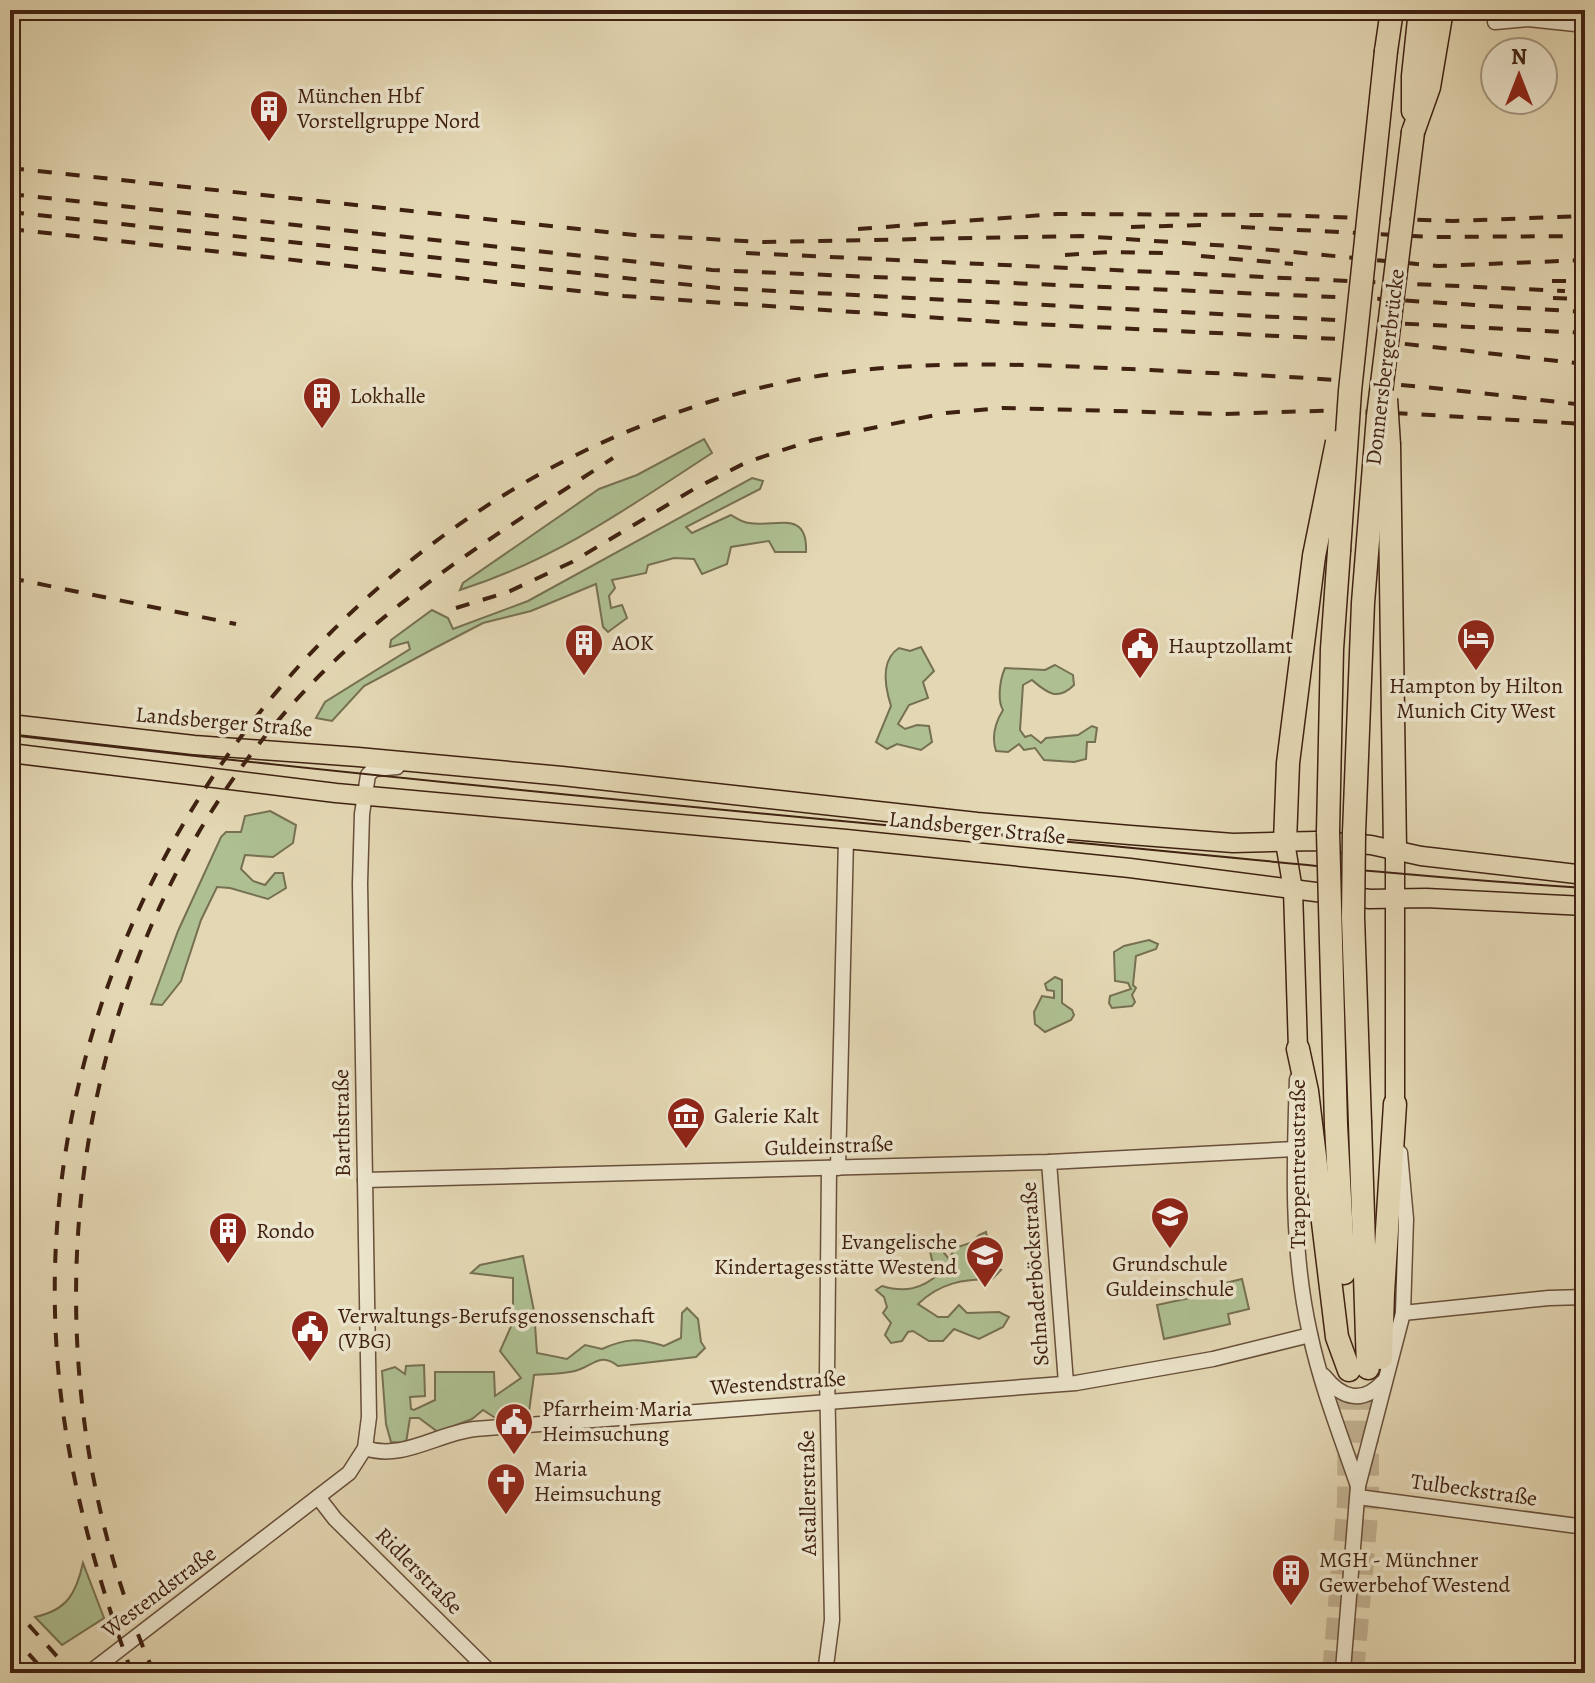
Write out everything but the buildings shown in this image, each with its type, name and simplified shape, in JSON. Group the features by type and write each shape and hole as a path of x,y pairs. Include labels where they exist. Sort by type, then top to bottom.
{"highway":[{"path":"1384,10 1386,51"},
{"path":"1386,51 1392,10"},
{"path":"1413,132 1413,76 1420,10"},
{"path":"1413,132 1429,87 1442,10"},
{"name":"Donnersbergerbrücke","path":"1350,391 1386,51"},
{"name":"Donnersbergerbrücke","path":"1360,1123 1353,917 1363,603 1370,490 1413,132"},
{"path":"1384,374 1389,445 1395,849"},
{"path":"1285,842 1288,763 1314,556 1326,488 1350,391"},
{"name":"Trappentreustraße","path":"1350,391 1329,733 1328,904 1336,1125 1371,1369"},
{"path":"1298,1049 1307,1091 1337,1337 1371,1369"},
{"path":"1371,1369 1384,1278 1395,1104"},
{"name":"Trappentreustraße","path":"1360,1123 1371,1369"}],"main road":[{"name":"Landsberger Straße","path":"10,724 194,745 435,764 977,822 1199,841 1316,841 1585,875"},
{"name":"Landsberger Straße","path":"10,753 364,796 1130,868 1370,899 1585,906"},
{"path":"1285,842 1293,890 1298,1049"},
{"path":"1395,849 1395,1104"}],"street":[{"path":"1495,22 1528,19 1585,25"},
{"name":"Landsberger Straße","path":"364,796 368,775 374,769 435,764"},
{"name":"Barthstraße","path":"364,796 360,915 369,1412 369,1436 365,1448"},
{"name":"Astallerstraße","path":"825,1673 832,1620 827,1402 846,839"},
{"name":"Trappentreustraße","path":"1298,1049 1294,1214 1310,1335 1358,1492"},
{"name":"Trappentreustraße","path":"1362,1673 1343,1670 1358,1492 1373,1436 1371,1369 1403,1313 1406,1219 1395,1104"},
{"name":"Guldeinstraße","path":"365,1180 1049,1162 1295,1149"},
{"name":"Schnaderböckstraße","path":"1049,1162 1066,1383"},
{"path":"1403,1313 1585,1297"},
{"name":"Westendstraße","path":"89,1673 349,1473 365,1448 383,1453 399,1452 440,1437 475,1429 1066,1383 1213,1359 1310,1335"},
{"path":"1322,1372 1338,1390 1367,1396 1371,1369"},
{"path":"1343,1441 1373,1436"},
{"name":"Tulbeckstraße","path":"1358,1492 1585,1527"},
{"name":"Ridlerstraße","path":"318,1497 335,1519 491,1673"}],"green space":[{"path":"704,439 712,453 621,512 528,564 460,590 463,583 599,489 637,475"},
{"path":"752,478 763,481 760,489 686,527 692,533 731,515 747,523 788,523 801,530 806,552 775,552 769,541 731,547 727,564 702,574 694,559 674,558 648,565 646,573 612,580 615,588 609,596 611,608 622,605 627,618 608,632 603,627 596,584 531,611 483,623 364,686 332,721 316,718 325,702 410,649 408,642 390,647 391,640 432,610 448,618 453,629 528,601"},
{"path":"921,647 934,671 923,682 928,698 909,705 898,724 905,729 917,725 929,726 932,742 921,750 897,744 887,749 876,742 891,706 886,682 889,659 899,648 910,651"},
{"path":"1055,665 1073,675 1074,685 1057,694 1032,680 1023,685 1020,730 1025,737 1031,735 1041,743 1046,738 1078,735 1092,726 1097,728 1095,742 1087,742 1086,759 1074,762 1044,760 1035,748 1024,750 1019,744 1008,752 996,751 994,735 1003,710 1000,689 1005,668 1045,670"},
{"path":"270,811 296,825 293,843 273,857 245,855 241,869 253,881 265,885 275,873 283,873 286,888 268,899 217,887 201,920 181,981 162,1005 151,1004 178,931 221,837 226,832 241,832 245,816"},
{"path":"1149,940 1158,944 1156,949 1136,956 1133,985 1136,988 1132,995 1135,1002 1132,1006 1112,1008 1110,996 1131,989 1128,983 1115,981 1114,952 1124,946"},
{"path":"1055,977 1062,980 1062,1003 1074,1015 1071,1020 1045,1032 1035,1024 1034,1012 1042,996 1054,998 1054,991 1047,990 1045,984"},
{"path":"986,1232 985,1265 1001,1270 992,1279 962,1281 943,1287 918,1304 938,1317 948,1317 959,1305 967,1313 999,1312 1009,1317 1003,1327 979,1339 954,1329 943,1341 929,1341 913,1331 908,1332 902,1341 891,1343 885,1335 891,1323 883,1313 887,1307 884,1297 876,1290 882,1286 906,1289 927,1283 940,1273 930,1251 940,1248 949,1259 955,1248 973,1242"},
{"path":"523,1256 534,1311 537,1353 567,1359 585,1345 602,1349 633,1340 664,1346 681,1338 682,1313 687,1308 698,1319 701,1342 705,1348 696,1357 618,1366 601,1360 575,1371 534,1375 528,1419 497,1419 483,1410 472,1419 438,1432 419,1418 410,1418 406,1443 391,1442 386,1424 382,1371 395,1367 405,1374 406,1366 424,1365 425,1396 410,1397 411,1409 414,1410 435,1400 435,1372 494,1372 495,1396 521,1378 500,1351 513,1322 513,1278 471,1273 480,1265"},
{"path":"1242,1279 1249,1309 1228,1314 1230,1324 1164,1339 1157,1305 1222,1291 1221,1284"},
{"path":"83,1563 104,1618 62,1645 35,1617 55,1610 68,1599 77,1584"}],"tunnel":[{"path":"1353,1673 1368,1503 1368,1368"},
{"path":"1333,1673 1348,1502 1349,1370"}],"tram line":[{"path":"10,735 652,803 1380,872 1585,888"}],"railway":[{"path":"10,168 635,235 764,242 1081,236 1230,246 1438,266 1585,260"},
{"path":"10,194 712,270 1381,299 1585,312"},
{"path":"10,212 719,288 1585,333"},
{"path":"858,229 1057,214 1273,215 1453,221 1585,216"},
{"path":"1131,227 1205,225"},
{"path":"1241,227 1434,237 1585,236"},
{"path":"10,229 624,296 1013,323 1379,341 1585,364"},
{"path":"746,253 1565,291"},
{"path":"1065,255 1169,253"},
{"path":"1201,256 1293,264"},
{"path":"1552,281 1585,281"},
{"path":"1553,298 1585,299"},
{"path":"132,1673 104,1591 81,1508 59,1381 56,1338 63,1173 98,1013 161,864 248,727 357,607 484,507 628,431 786,382 829,374 914,366 1087,367 1392,384 1585,405"},
{"path":"456,608 508,592 572,562 694,489 747,462 813,440 946,413 1003,408 1225,414 1343,410 1585,424"},
{"path":"154,1673 109,1547 83,1415 76,1280 88,1146 118,1015 168,890 236,775 323,672 426,584 613,458"},
{"path":"10,578 236,624"},
{"path":"10,1604 72,1673"},
{"path":"10,1633 46,1673"}],"place":[{"name":"München Hbf Vorstellgruppe Nord","path":"269,143"},
{"name":"Lokhalle","path":"322,430"},
{"name":"Hampton by Hilton Munich City West","path":"1476,672"},
{"name":"AOK","path":"584,677"},
{"name":"Hauptzollamt","path":"1140,680"},
{"name":"Galerie Kalt","path":"686,1150"},
{"name":"Grundschule Guldeinschule","path":"1170,1250"},
{"name":"Rondo","path":"228,1265"},
{"name":"Evangelische Kindertagesstätte Westend","path":"985,1289"},
{"name":"Verwaltungs-Berufsgenossenschaft (VBG)","path":"310,1363"},
{"name":"Pfarrheim Maria Heimsuchung","path":"514,1456"},
{"name":"Maria Heimsuchung","path":"506,1516"},
{"name":"MGH - Münchner Gewerbehof Westend","path":"1291,1607"}]}
